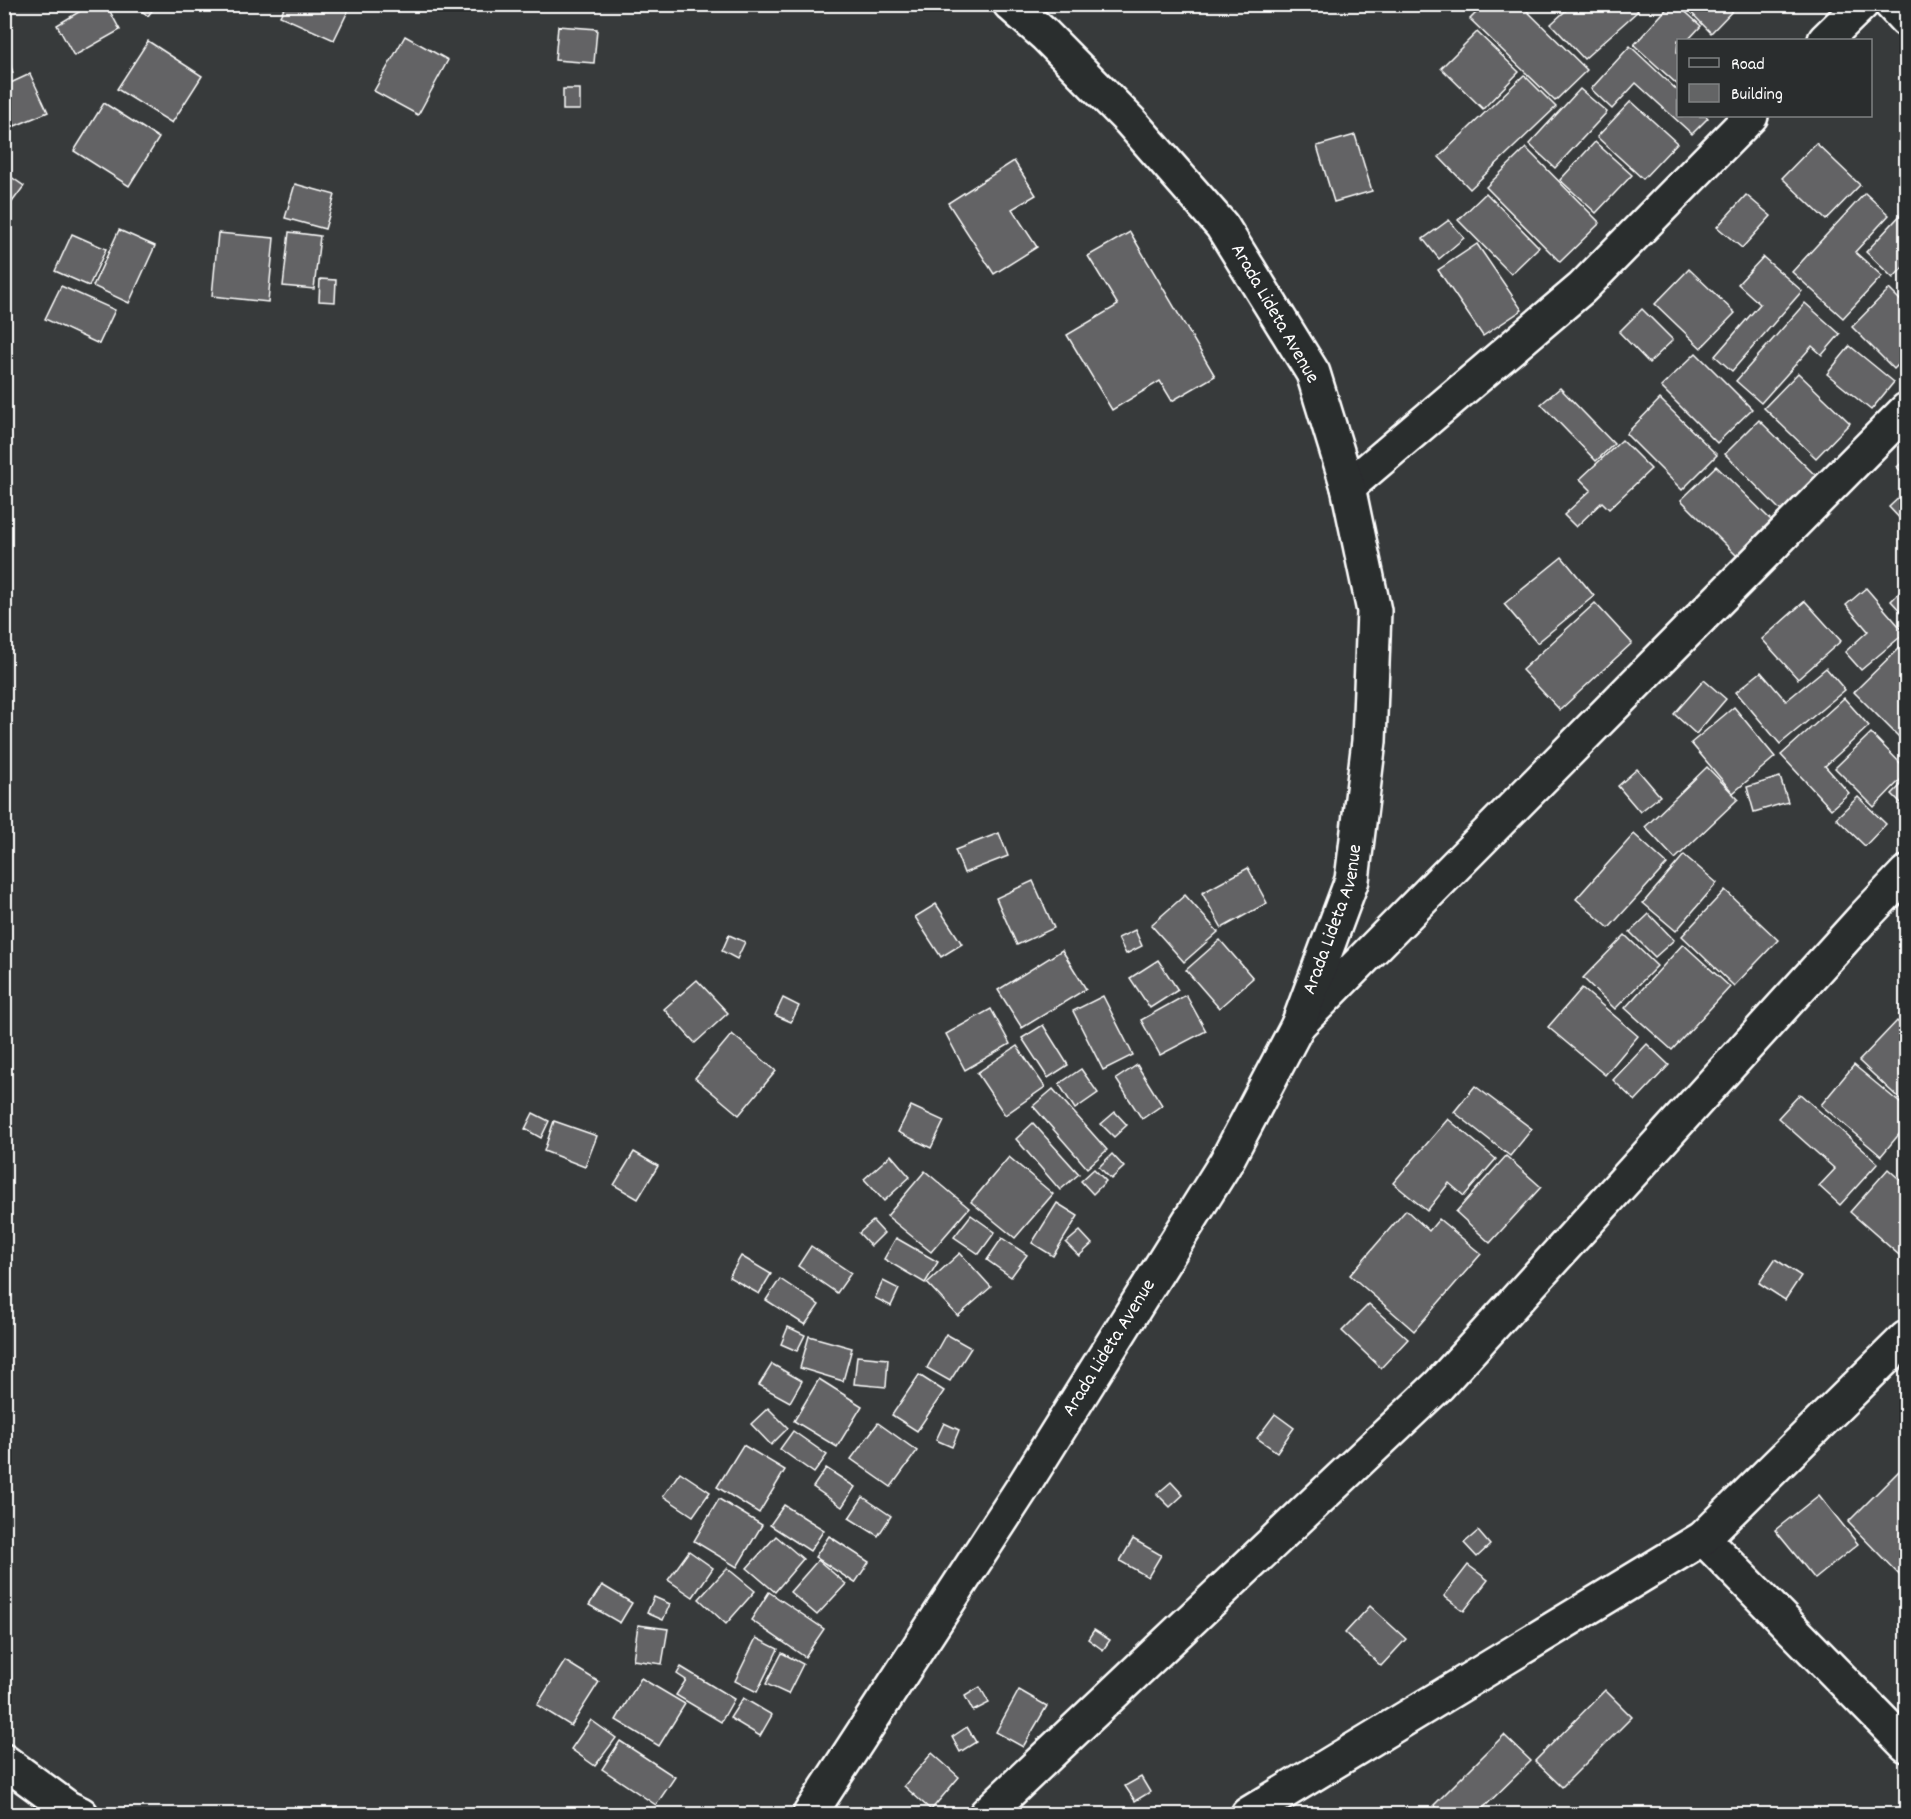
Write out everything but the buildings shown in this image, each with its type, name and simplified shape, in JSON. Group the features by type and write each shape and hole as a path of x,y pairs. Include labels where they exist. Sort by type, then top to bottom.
{"main road":[{"name":"Arada Lideta Avenue","path":"810,1815 1023,1486 1226,1162 1298,1026 1352,880 1369,741 1374,611 1348,487 1313,374 1222,226 1131,121 1046,35 1010,4"},
{"path":"1826,39 1862,4"},
{"path":"1891,4 1906,20"},
{"path":"1348,487 1582,288 1750,117"},
{"path":"1298,1026 1906,410"},
{"path":"986,1815 1439,1385 1906,873"},
{"path":"1248,1815 1702,1538 1906,1338"},
{"path":"1702,1538 1906,1745"},
{"path":"4,1761 68,1809 81,1815"}]}
